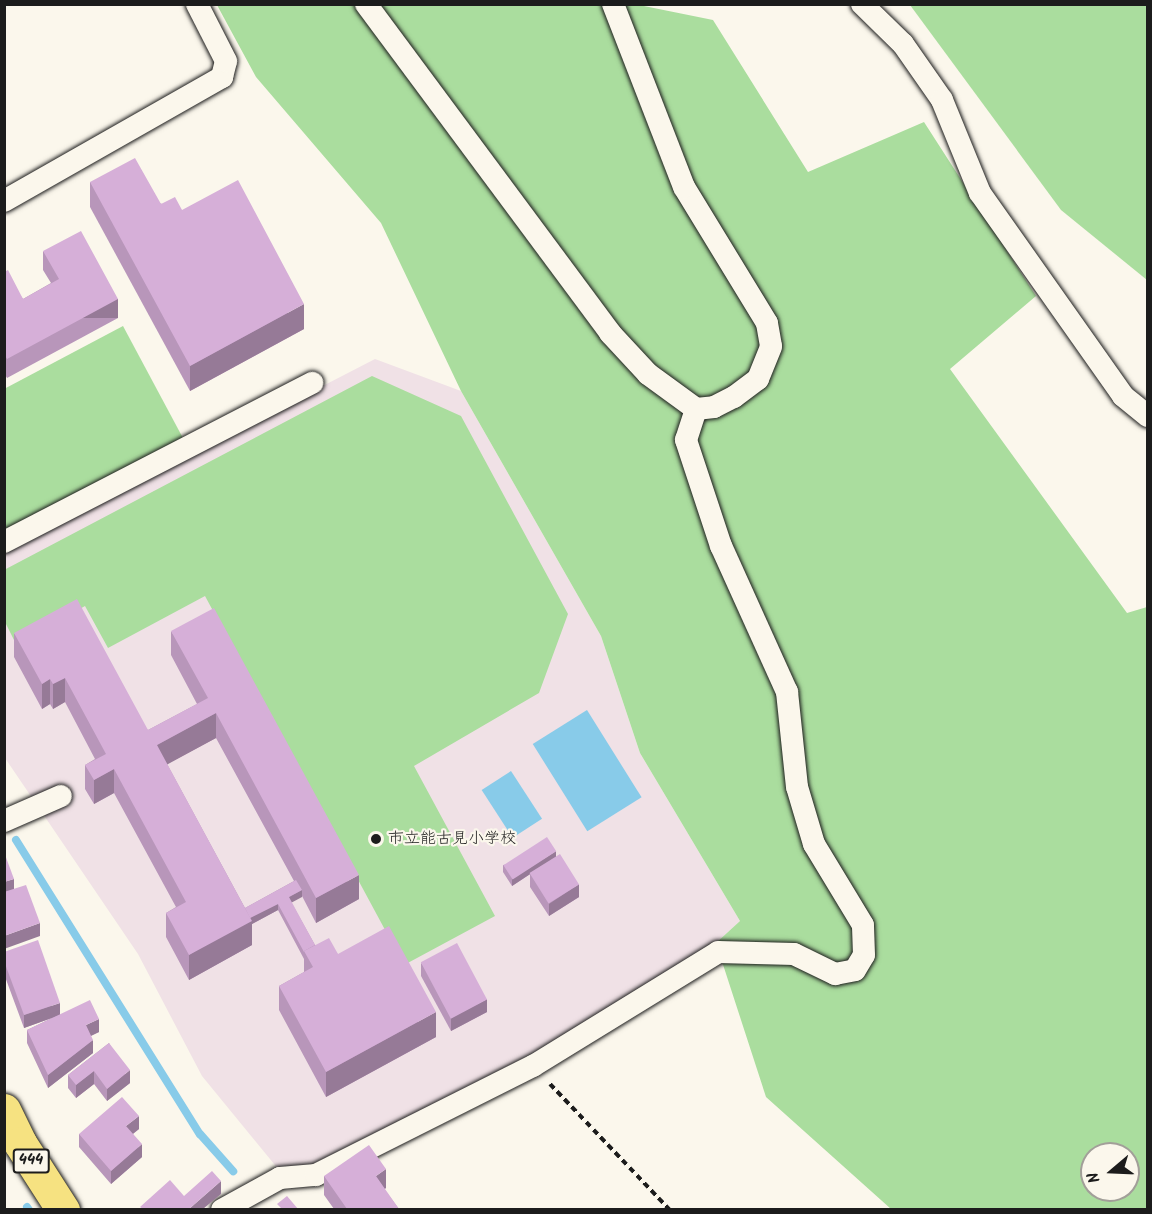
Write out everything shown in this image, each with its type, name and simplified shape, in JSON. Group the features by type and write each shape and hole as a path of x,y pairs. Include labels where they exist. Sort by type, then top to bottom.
{"highway":[{"name":"444","path":"4,1110 20,1143 63,1209"}],"street":[{"path":"4,201 222,77 226,61 197,4"},
{"path":"366,4 610,333 648,374 696,409"},
{"path":"613,4 684,187 747,286 766,323 771,346 758,379 734,397 696,409"},
{"path":"862,4 903,44 936,90 980,193 1123,396 1148,416"},
{"path":"4,542 312,383"},
{"path":"222,1209 280,1178 316,1174 533,1066 718,952 794,954 835,974 855,970 864,955 863,925 814,844 797,787 787,692 721,546 686,440 696,409"},
{"path":"4,821 61,796"}],"path":[{"path":"533,1066 670,1209"}],"shaded area":[{"name":"市立能古見小学校","path":"375,359 461,391 601,636 640,753 740,921 716,943 544,1055 319,1168 279,1170 202,1076 138,954 5,758 4,551"}],"green space":[{"path":"217,5 639,5 713,20 808,172 924,122 1036,296 950,369 1127,613 1147,607 1147,1209 891,1209 766,1097 716,943 740,921 640,753 601,636 461,391 381,223 256,77"},
{"path":"910,5 1147,5 1147,280 1061,210"},
{"path":"123,326 184,440 5,532 4,389"},
{"path":"372,376 461,416 568,614 539,693 414,766 495,916 404,965 205,596 108,648 85,606 16,644 5,622 4,570"}],"water":[{"path":"587,710 642,797 587,831 533,744"},
{"path":"511,771 542,819 513,838 482,790"}],"building":[{"path":"135,158 161,204 175,197 182,210 238,180 304,304 190,366 90,182"},
{"path":"81,231 118,299 7,359 4,354 4,272 8,270 23,299 59,279 43,251"},
{"path":"77,599 148,730 208,698 171,631 214,608 359,875 316,898 216,713 157,745 252,921 189,955 166,913 186,902 114,769 94,780 85,765 106,754 65,678 53,684 50,679 42,684 14,633"},
{"path":"547,837 556,851 513,880 503,865"},
{"path":"4,852 14,879 4,882"},
{"path":"560,854 579,885 549,904 529,873"},
{"path":"296,880 302,890 289,897 315,945 304,952 278,904 250,918 245,908"},
{"path":"26,885 40,923 4,936 4,892"},
{"path":"389,926 436,1012 326,1072 279,986 313,967 304,951 329,938 338,954"},
{"path":"38,940 60,1003 24,1015 4,961 4,952"},
{"path":"457,943 487,1000 451,1019 421,962"},
{"path":"90,1000 99,1019 86,1025 93,1040 48,1075 27,1030"},
{"path":"109,1043 130,1070 107,1089 94,1071 76,1085 68,1075"},
{"path":"122,1097 139,1116 126,1126 142,1144 111,1171 79,1134"},
{"path":"369,1145 386,1169 376,1176 399,1209 347,1209 324,1176"},
{"path":"212,1171 221,1181 189,1209 143,1209 140,1207 170,1180 184,1196"},
{"path":"287,1196 298,1209 282,1209 277,1204"}],"waterway":[{"path":"16,840 200,1134 233,1171"}],"place":[{"name":"市立能古見小学校","path":"376,839"}]}
